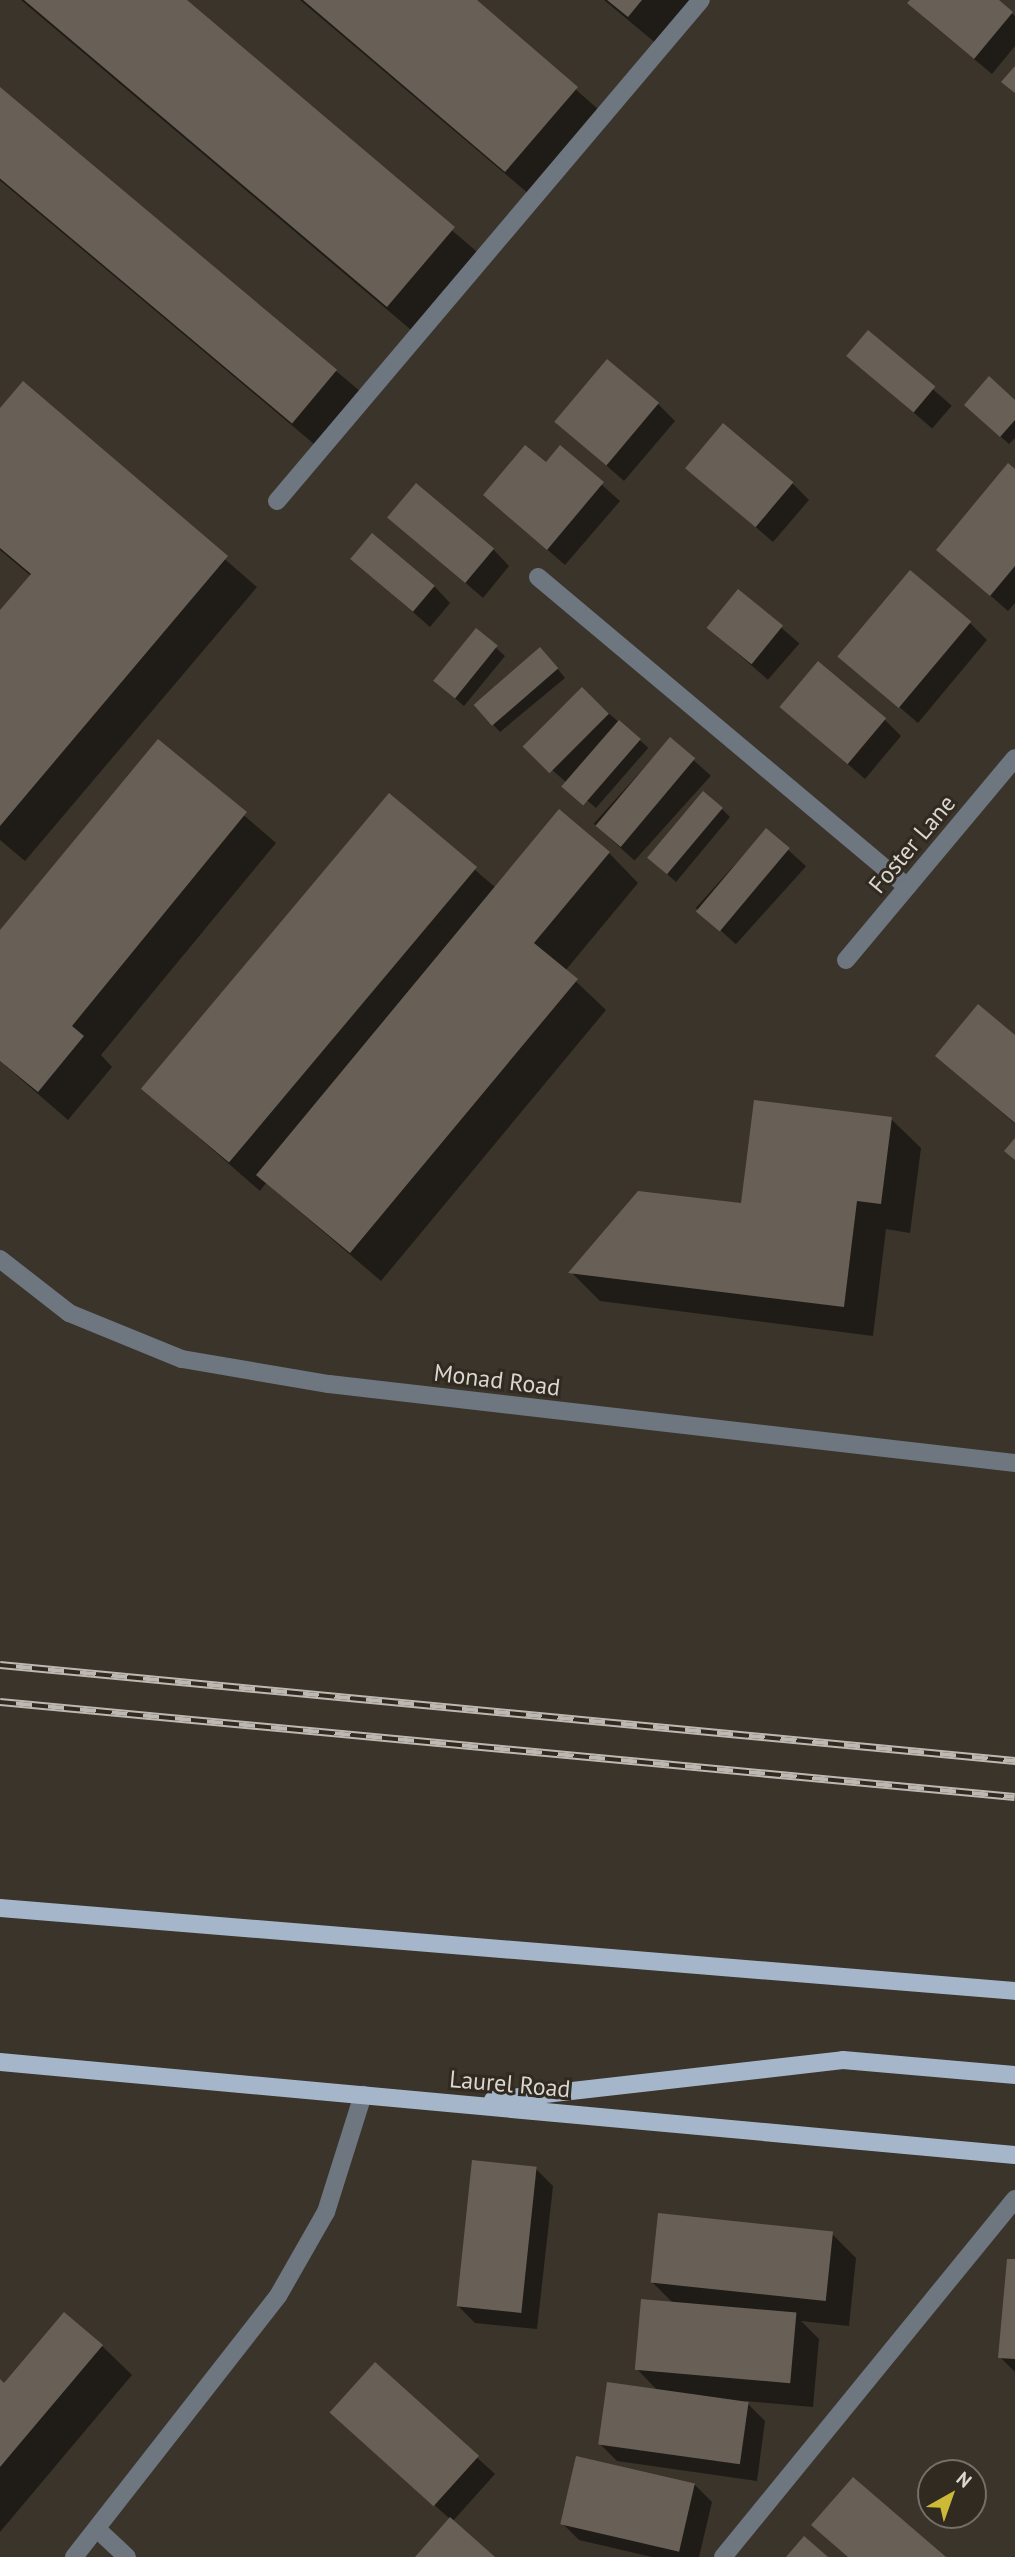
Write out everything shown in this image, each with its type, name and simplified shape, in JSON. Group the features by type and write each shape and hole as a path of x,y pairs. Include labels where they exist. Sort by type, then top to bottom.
{"main road":[{"path":"0,1908 1015,1992"},
{"path":"455,2104 843,2060 1015,2075"},
{"name":"Laurel Road","path":"0,2062 1015,2155"}],"street":[{"path":"278,501 701,0"},
{"path":"538,577 907,887"},
{"name":"Foster Lane","path":"846,960 1015,758"},
{"name":"Monad Road","path":"0,1259 69,1313 182,1359 343,1386 1015,1463"},
{"path":"74,2557 278,2296 326,2212 363,2095"},
{"path":"723,2557 1015,2199"},
{"path":"97,2529 127,2557"}],"building":[{"path":"24,0 187,0 455,227 387,307"},
{"path":"303,0 477,0 578,87 505,172"},
{"path":"607,0 642,0 628,17"},
{"path":"910,0 999,0 1013,12 974,59 907,3"},
{"path":"1015,66 1015,93 1001,82"},
{"path":"0,87 337,370 292,423 0,178"},
{"path":"868,330 935,387 914,413 846,356"},
{"path":"607,359 659,403 606,466 554,422"},
{"path":"989,376 1015,400 1015,420 1000,437 964,405"},
{"path":"23,381 228,556 0,826 0,610 31,574 0,548 0,408"},
{"path":"723,423 793,482 756,527 685,468"},
{"path":"525,445 546,462 560,445 604,482 547,550 483,495"},
{"path":"1008,463 1015,469 1015,566 990,596 936,550"},
{"path":"416,483 494,549 465,583 387,517"},
{"path":"372,533 435,586 413,612 350,559"},
{"path":"910,570 971,621 899,708 837,657"},
{"path":"738,589 783,626 752,664 707,628"},
{"path":"476,628 498,646 455,698 433,681"},
{"path":"540,647 558,668 492,726 474,705"},
{"path":"818,661 886,718 848,764 779,707"},
{"path":"582,687 609,714 549,773 523,746"},
{"path":"619,720 641,739 583,805 561,786"},
{"path":"670,737 695,758 621,847 595,826"},
{"path":"158,739 247,812 72,1026 84,1036 38,1092 0,1061 0,930"},
{"path":"703,791 723,808 667,874 647,858"},
{"path":"389,793 477,867 229,1163 141,1089"},
{"path":"559,809 610,852 534,943 578,979 350,1253 256,1175"},
{"path":"766,828 790,848 720,931 696,911"},
{"path":"978,1004 1015,1035 1015,1123 935,1056"},
{"path":"754,1100 892,1117 881,1204 857,1201 844,1307 568,1273 638,1191 741,1203"},
{"path":"1015,1138 1015,1160 1004,1151"},
{"path":"472,2160 537,2167 521,2313 457,2306"},
{"path":"658,2213 833,2231 826,2301 651,2283"},
{"path":"1007,2259 1015,2259 1015,2359 998,2358"},
{"path":"641,2299 796,2313 790,2383 635,2370"},
{"path":"64,2312 103,2345 0,2467 0,2379 4,2383"},
{"path":"375,2362 479,2456 434,2506 329,2413"},
{"path":"607,2382 749,2402 740,2464 598,2444"},
{"path":"576,2456 695,2483 679,2552 560,2524"},
{"path":"853,2477 946,2557 848,2557 811,2525"},
{"path":"450,2517 495,2557 415,2557"},
{"path":"804,2536 828,2557 786,2557"}],"railway":[{"path":"0,1665 1015,1761"},
{"path":"0,1702 1015,1797"}]}
